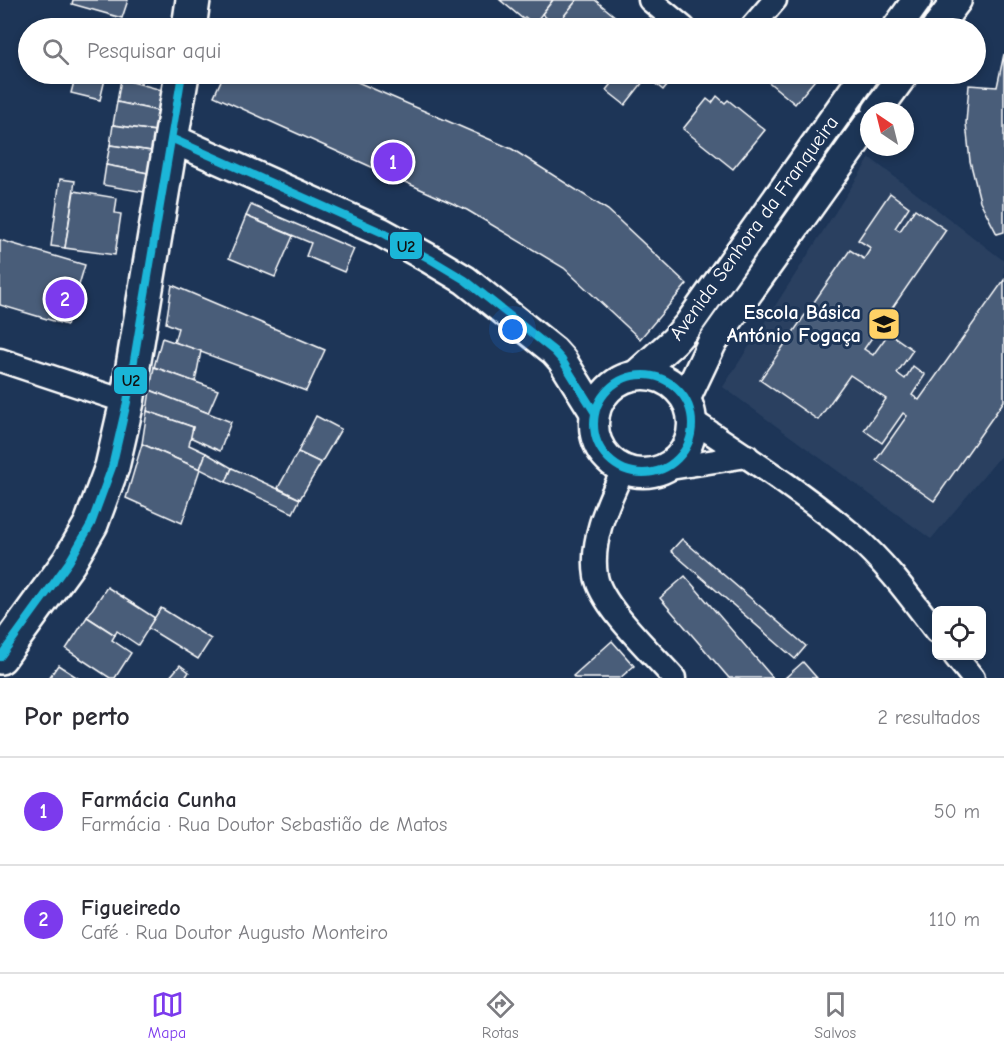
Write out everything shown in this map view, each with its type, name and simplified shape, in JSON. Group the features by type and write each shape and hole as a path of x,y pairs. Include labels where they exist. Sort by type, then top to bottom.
{"main road":[{"path":"190,18 193,0"},
{"path":"0,657 69,562 91,524 112,467 127,402 181,84"}],"street":[{"path":"650,0 672,18"},
{"path":"760,18 775,0"},
{"path":"904,18 917,0"},
{"path":"944,18 957,0"},
{"name":"Avenida Senhora da Franqueira","path":"628,378 674,341 688,325 858,84"},
{"path":"884,102 897,84"},
{"name":"Avenida Senhora da Franqueira","path":"689,410 712,343 860,136"},
{"path":"173,139 381,232 465,280 554,351 595,413"},
{"path":"0,360 127,402"},
{"path":"562,360 628,378"},
{"path":"747,456 650,474 636,474 623,470 609,460 598,447 594,430 595,413 600,400 609,388 628,378 650,375 664,379 676,387 689,410 854,536 900,585 932,626"},
{"path":"664,470 686,450 692,436 689,410"},
{"path":"623,470 606,506 596,542 596,577 610,606 674,678"},
{"path":"959,660 973,678"}],"shaded area":[{"name":"Escola Básica António Fogaça","path":"870,158 1004,261 1004,452 931,539 723,387"}],"building":[{"path":"73,0 128,0 122,18 72,4"},
{"path":"500,0 553,0 539,18 522,18"},
{"path":"553,0 577,0 562,18 547,18 542,14"},
{"path":"577,0 595,0 616,17 615,18 562,18"},
{"path":"1004,54 1004,232 997,234 980,201 970,161 966,123 969,85 997,87"},
{"path":"73,84 104,84 100,100 71,93"},
{"path":"120,84 140,84 162,90 158,111 117,102"},
{"path":"219,84 362,84 512,149 608,210 687,284 640,339 564,268 467,210 214,96"},
{"path":"611,84 642,84 625,105 606,90"},
{"path":"656,84 668,84 663,90"},
{"path":"771,84 812,84 795,104"},
{"path":"717,96 725,103 728,100 765,130 733,169 683,129 707,99 712,103"},
{"path":"117,102 158,111 155,131 113,125"},
{"path":"113,125 155,131 151,151 110,145"},
{"path":"110,145 151,151 148,173 106,165"},
{"path":"106,165 148,173 144,192 103,185"},
{"path":"60,179 75,181 65,248 51,246"},
{"path":"74,191 117,198 115,213 121,214 115,255 65,248"},
{"path":"890,193 909,207 895,228 900,231 915,209 946,230 864,349 873,355 889,333 913,350 897,373 905,379 913,366 925,375 912,395 919,400 1004,280 1004,401 934,501 876,460 907,416 903,413 882,443 864,430 886,399 850,375 818,420 760,380 850,250 864,259 871,248 858,240"},
{"path":"251,205 354,249 344,272 306,256 311,243 246,216"},
{"path":"246,216 293,236 275,277 229,258"},
{"path":"0,240 85,265 67,325 0,305"},
{"path":"172,285 325,350 306,391 174,342 178,328 166,323"},
{"path":"162,338 201,351 195,382 154,367"},
{"path":"154,367 218,390 208,413 150,390"},
{"path":"150,390 231,422 220,451 190,437 193,427 147,411"},
{"path":"147,411 193,427 189,445 206,453 200,469 142,444"},
{"path":"316,416 341,429 321,463 298,452"},
{"path":"142,444 200,469 182,523 126,498"},
{"path":"298,452 321,463 300,499 278,488"},
{"path":"206,453 232,468 226,482 200,469"},
{"path":"232,468 300,499 293,513 226,482"},
{"path":"682,539 806,646 795,659 671,551"},
{"path":"685,576 773,678 729,678 660,598"},
{"path":"107,587 155,618 138,645 117,631 115,635 87,617"},
{"path":"161,608 211,639 198,659 148,628"},
{"path":"87,617 115,635 112,640 131,653 115,678 110,678 66,649"},
{"path":"612,641 634,666 620,678 575,678 573,676"},
{"path":"803,662 817,678 785,678"},
{"path":"58,665 78,678 49,678"},
{"path":"180,665 189,672 185,678 169,678"}],"transit line":[{"name":"U2","path":"0,657 69,562 91,524 112,467 127,402 180,84"},
{"name":"U2","path":"173,139 381,232 465,280 554,351 595,413"},
{"name":"U2","path":"643,375 662,378 678,389 689,405 692,424 689,443 678,459 662,470 643,473 624,470 608,459 597,443 594,424 597,405 608,389 624,378 643,375"}],"place":[{"name":"Farmácia Cunha","path":"393,162"},
{"name":"Figueiredo","path":"65,299"},
{"name":"Escola Básica António Fogaça","path":"884,324"}]}
